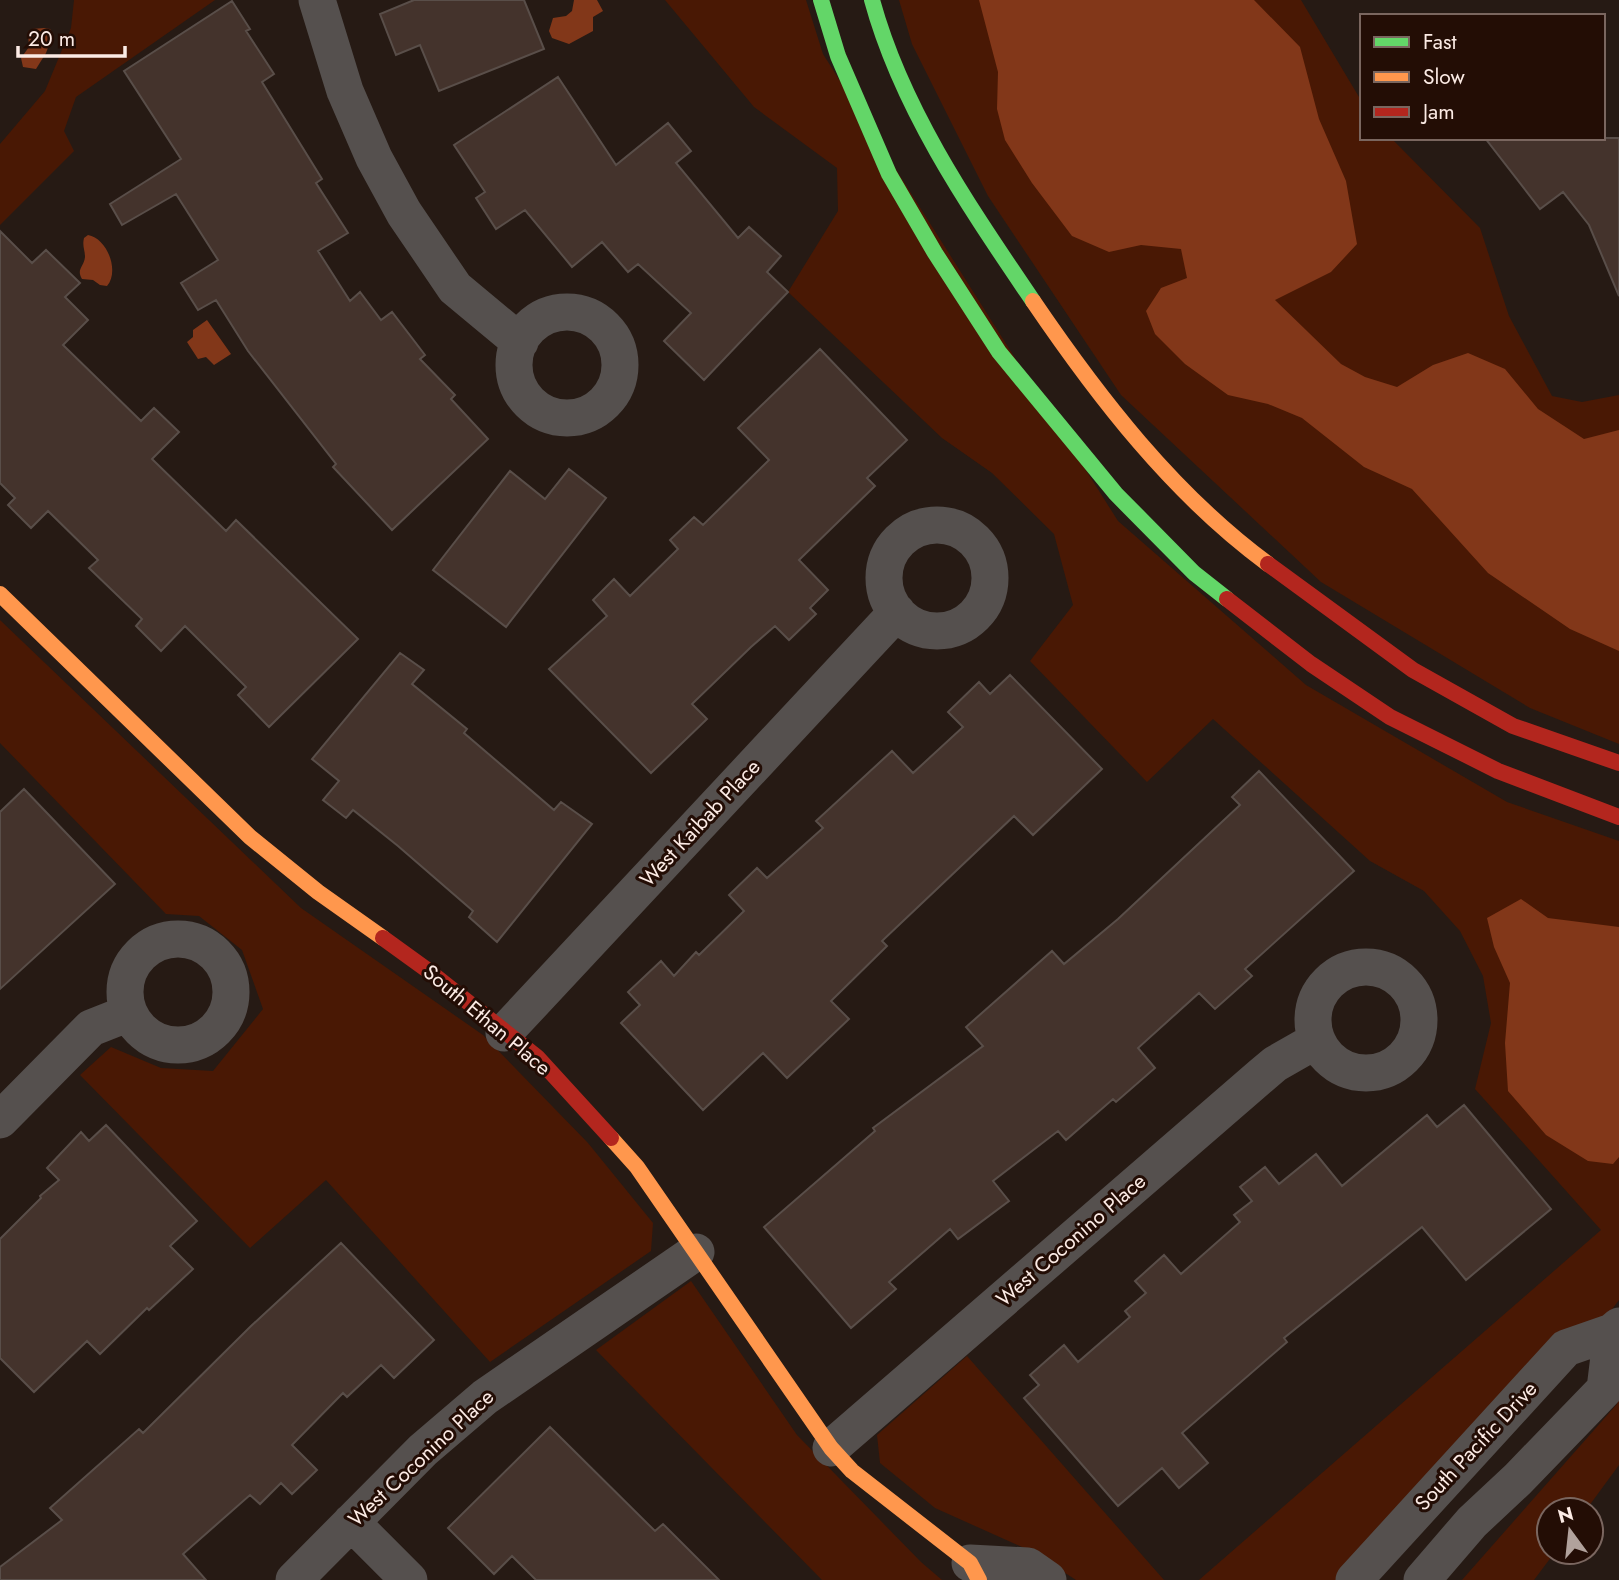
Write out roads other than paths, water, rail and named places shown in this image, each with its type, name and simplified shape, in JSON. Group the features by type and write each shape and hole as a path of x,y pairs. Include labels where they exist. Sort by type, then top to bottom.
{"street":[{"path":"317,0 345,91 374,158 404,213 455,288 520,342"},
{"path":"821,0 838,56 890,174 935,253 999,352 1116,494 1194,573 1311,664 1390,717 1497,771 1619,817"},
{"path":"872,0 881,33 907,96 979,221 1076,364 1162,468 1238,542 1413,670 1513,726 1619,763"},
{"name":"South Ethan Place","path":"0,594 250,837 318,892 430,972 537,1057 636,1167 831,1448 852,1471 975,1571 1028,1566 1048,1580"},
{"name":"West Kaibab Place","path":"504,1033 897,612"},
{"path":"0,1120 91,1028 129,1013"},
{"name":"West Coconino Place","path":"831,1448 1262,1074 1317,1040"},
{"name":"West Coconino Place","path":"293,1580 423,1450 485,1396 696,1252"},
{"name":"South Pacific Drive","path":"1354,1580 1566,1348 1615,1329"},
{"name":"South Pacific Drive","path":"1422,1580 1472,1522 1518,1479 1605,1389 1615,1329"},
{"path":"351,1522 409,1580"}]}
